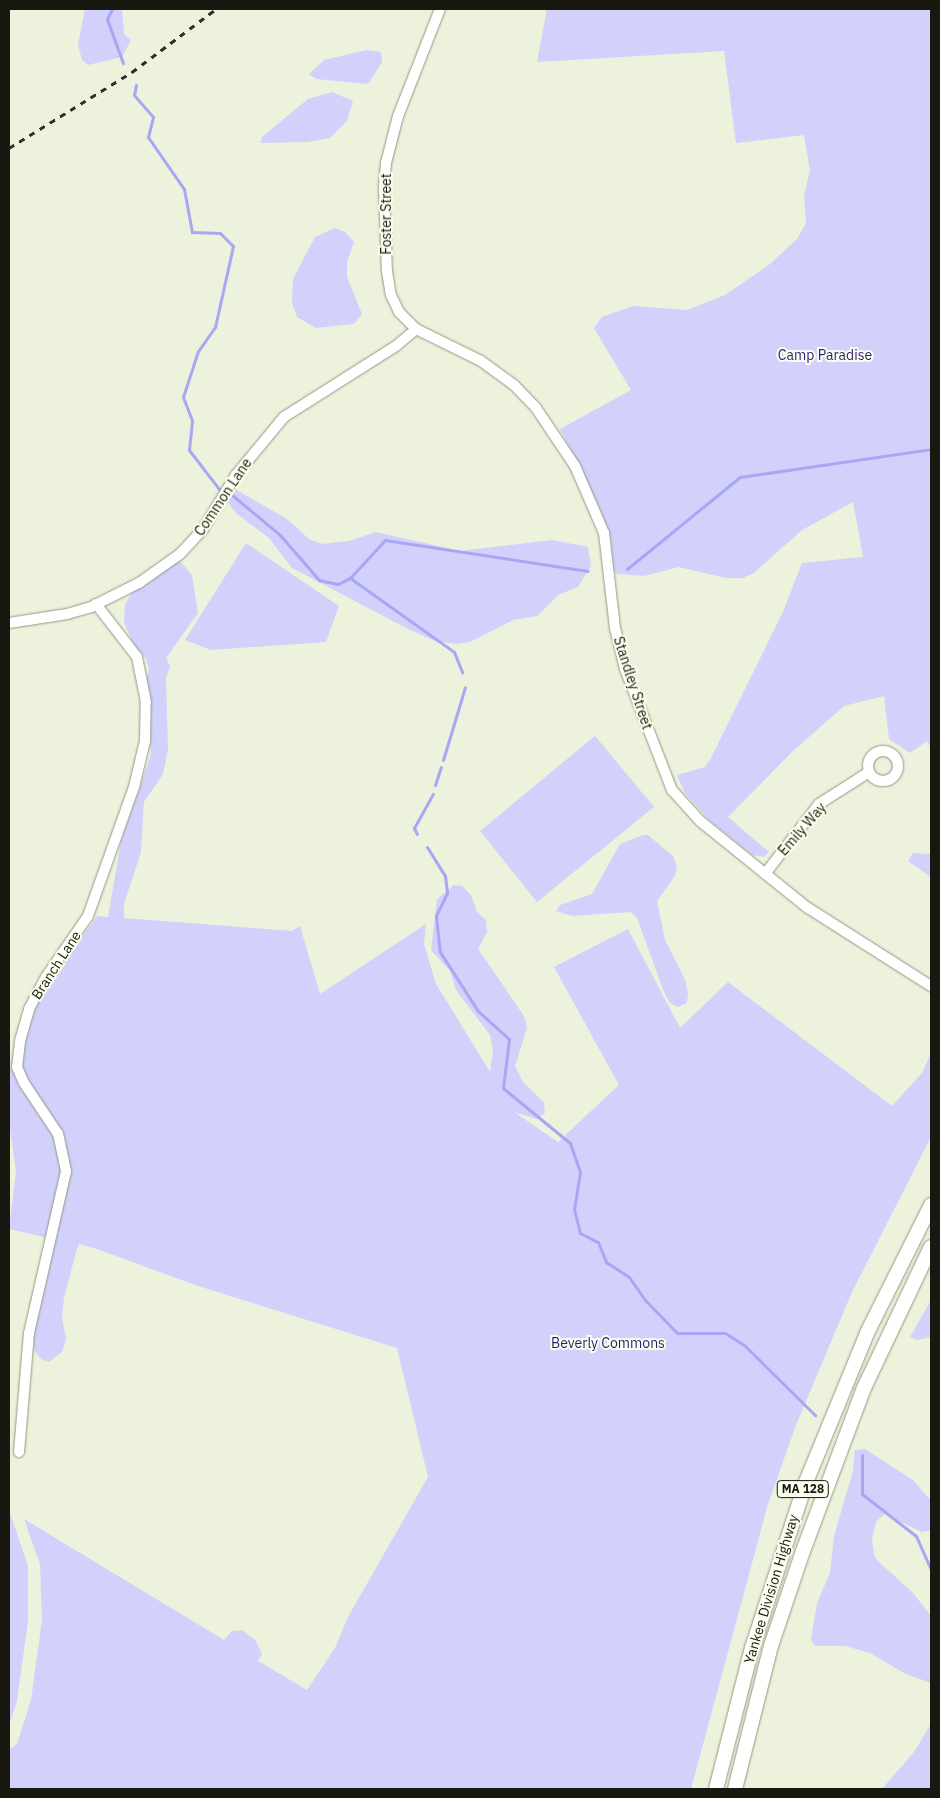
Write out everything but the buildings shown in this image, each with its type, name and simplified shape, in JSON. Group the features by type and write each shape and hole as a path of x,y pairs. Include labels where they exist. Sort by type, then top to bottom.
{"highway":[{"name":"Yankee Division Highway","path":"716,1789 752,1648 795,1510 867,1333 931,1205"},
{"name":"Yankee Division Highway","path":"735,1789 771,1646 802,1551 864,1388 931,1247"}],"street":[{"name":"Foster Street","path":"416,329 406,322 391,295 387,271 384,187 389,144 440,9"},
{"name":"Common Lane","path":"9,623 67,614 96,604 139,582 180,554 203,529 256,448 284,417 396,346 416,329"},
{"name":"Standley Street","path":"416,329 500,373 536,408 551,428 583,482 604,533 619,649 672,790 700,822 765,874 840,930 931,986"},
{"name":"Branch Lane","path":"19,1452 29,1333 66,1171 58,1134 24,1083 17,1067 20,1041 29,1009 46,976 88,916 134,787 146,741 146,702 137,657 96,604"},
{"name":"Emily Way","path":"765,874 819,804 869,772"}],"green space":[{"path":"85,9 122,9 124,34 131,40 122,57 88,65 82,60 78,45"},
{"name":"Camp Paradise","path":"547,9 931,9 931,748 927,741 910,753 889,739 884,696 844,706 793,751 728,817 769,852 764,857 752,855 709,820 685,793 677,775 705,767 710,760 782,614 802,563 863,557 853,502 802,530 754,573 743,578 726,578 679,567 644,576 617,574 612,568 611,540 597,503 560,429 631,390 594,328 602,317 633,306 687,310 725,295 770,264 797,239 806,223 804,195 810,171 804,135 736,143 724,51 537,62"},
{"path":"366,50 381,52 382,62 368,84 316,79 309,74 324,60"},
{"path":"332,92 353,101 347,121 330,138 307,142 261,143 262,137 308,99"},
{"path":"335,228 345,232 354,242 347,262 347,277 362,314 354,324 316,328 297,317 292,303 293,279 315,237"},
{"path":"233,488 287,519 309,539 322,544 349,541 376,532 460,551 552,540 588,547 591,566 578,587 558,595 537,616 513,620 470,642 456,644 435,641 408,629 292,568 269,538 236,513 225,499"},
{"path":"246,543 339,606 326,642 211,650 185,640"},
{"name":"Beverly Commons","path":"179,560 192,575 198,613 166,658 170,666 166,678 168,749 163,774 144,802 141,852 124,904 124,918 292,931 300,926 320,994 426,924 424,944 436,984 490,1072 493,1050 490,1035 456,990 450,971 431,950 437,899 454,885 462,886 471,895 477,912 486,920 487,932 478,949 524,1016 527,1028 515,1066 523,1082 544,1103 545,1113 537,1119 514,1112 558,1142 619,1085 554,967 628,929 680,1028 728,982 892,1106 922,1073 931,1053 931,1137 852,1292 796,1425 768,1504 691,1789 9,1789 9,1750 17,1744 31,1700 42,1620 40,1564 24,1519 224,1640 232,1631 242,1630 256,1641 262,1654 258,1661 307,1690 335,1648 348,1617 428,1477 397,1348 198,1286 97,1249 79,1244 76,1252 64,1298 62,1318 66,1339 62,1352 49,1362 41,1359 34,1350 33,1332 48,1238 9,1229 16,1172 9,1122 9,1075 18,1029 97,916 108,917 121,841 151,755 145,686 149,669 146,658 135,648 124,622 125,604 132,593"},
{"path":"595,736 654,807 537,902 480,831"},
{"path":"643,835 648,835 673,856 677,867 675,876 657,901 665,940 685,980 688,993 687,1003 678,1007 670,1003 664,992 637,918 631,912 572,916 556,911 560,905 592,894 620,844"},
{"path":"913,853 931,854 931,877 908,861"},
{"path":"931,1300 931,1337 917,1340 910,1337"},
{"path":"865,1449 913,1480 931,1501 931,1530 922,1532 884,1514 876,1522 872,1538 874,1555 878,1561 913,1593 931,1616 931,1683 906,1674 870,1653 845,1646 815,1646 811,1640 817,1603 830,1573 834,1536 853,1471 855,1450"},
{"path":"9,1510 28,1566 28,1621 17,1701 9,1725"},
{"path":"931,1724 931,1789 882,1789 914,1752"}],"waterway":[{"path":"112,9 107,19 123,63"},
{"path":"136,85 134,95 153,117 148,137 184,189 192,232 220,233 233,246 215,327 198,351 183,397 192,421 189,450 219,489 232,495 280,535 319,580 338,584 350,578 385,540 588,571"},
{"path":"627,569 740,477 931,449"},
{"path":"350,578 454,652 462,672"},
{"path":"443,760 465,687"},
{"path":"435,785 441,767"},
{"path":"417,834 414,828 433,794"},
{"path":"427,847 445,876 447,893 436,916 440,952 478,1011 509,1039 503,1088 570,1143 580,1172 574,1209 580,1233 598,1242 606,1262 629,1277 646,1301 677,1333 725,1333 744,1345 815,1415"},
{"path":"862,1455 862,1494 916,1536 931,1570"}],"railway":[{"path":"9,148 132,72 216,9"}]}
